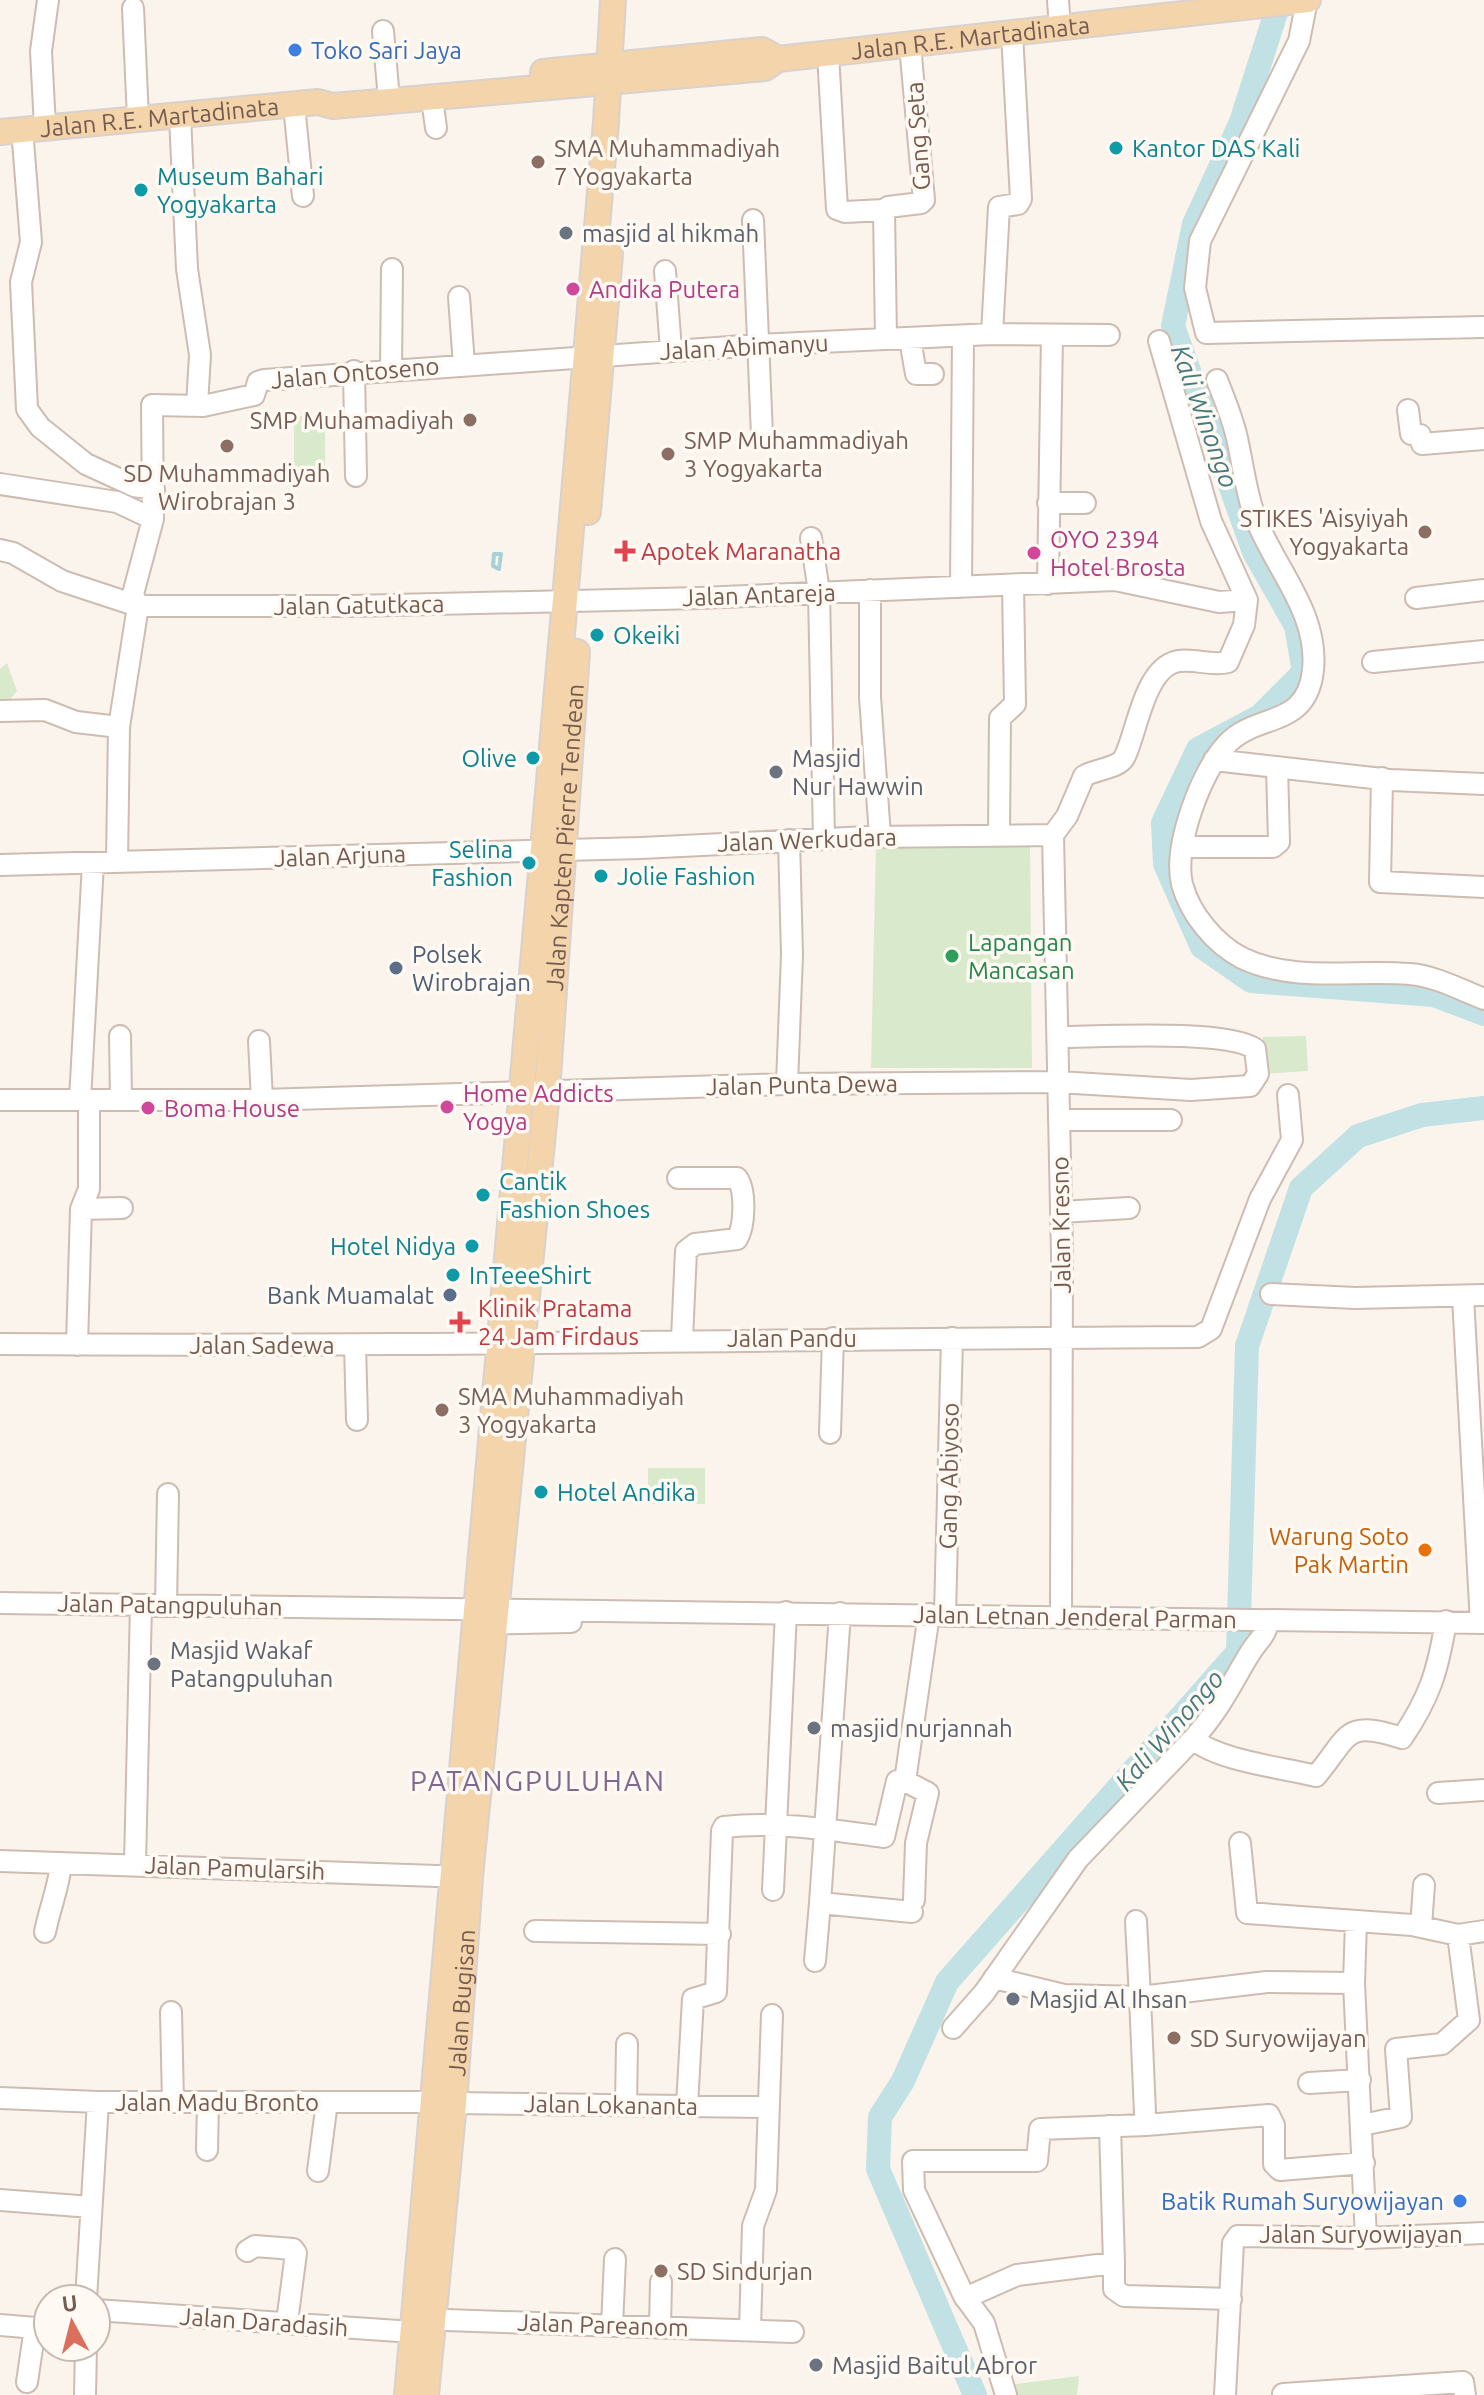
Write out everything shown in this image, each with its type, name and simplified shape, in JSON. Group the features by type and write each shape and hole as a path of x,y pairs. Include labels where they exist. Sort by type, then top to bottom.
{"main road":[{"path":"613,0 625,65"},
{"path":"625,65 629,0"},
{"name":"Jalan R.E. Martadinata","path":"22,129 306,104 333,106 432,98 564,79 625,65 765,68 778,59 1060,28 1221,5 1247,7 1308,0"},
{"path":"614,117 564,79 585,64 625,65"},
{"name":"Jalan Kapten Pierre Tendean","path":"485,1617 499,1342 522,1092 552,848 614,117 625,65"},
{"name":"Jalan R.E. Martadinata","path":"306,104 332,95 388,88 564,79"},
{"name":"Jalan Kapten Pierre Tendean","path":"485,1617 523,1343 547,1092 552,848"},
{"name":"Jalan Bugisan","path":"407,2395 422,2331 485,1617"},
{"name":"Jalan Bugisan","path":"422,2331 426,2395"}],"street":[{"path":"48,0 41,51 22,129 31,242 21,282 27,409 40,427 86,464 134,486 154,489"},
{"path":"1058,0 1060,28"},
{"path":"1308,0 1299,41 1200,241 1195,288 1206,333 1484,327"},
{"path":"133,8 138,119"},
{"path":"383,31 388,88"},
{"path":"992,334 999,207 1018,204 1021,199 1012,33"},
{"name":"Gang Seta","path":"886,339 884,210 923,202 910,45"},
{"path":"828,54 837,209 845,212 884,210"},
{"path":"432,98 436,128"},
{"path":"303,196 306,104"},
{"path":"180,116 187,269 200,355 197,405"},
{"path":"753,220 762,435"},
{"path":"391,369 392,269"},
{"path":"665,271 671,350"},
{"path":"459,297 464,365"},
{"name":"Jalan Abimanyu","path":"593,357 671,350 992,334 1109,335"},
{"path":"1048,584 1052,335"},
{"path":"961,587 963,336"},
{"path":"910,339 916,374 933,374"},
{"path":"1053,835 1067,816 1084,776 1117,764 1124,758 1142,703 1166,666 1181,661 1224,663 1231,659 1244,625 1247,600 1206,507 1159,341"},
{"name":"Jalan Ontoseno","path":"138,606 133,594 153,519 151,405 218,404 254,395 258,382 264,380 354,371 593,357"},
{"path":"354,371 356,476"},
{"path":"1217,380 1238,441 1255,516 1312,633 1314,667 1308,695 1300,705 1234,738 1214,760 1198,787 1183,847 1182,885 1218,943 1238,956 1280,970 1321,974 1412,974 1484,999"},
{"path":"1408,410 1411,434 1420,435 1422,444 1484,439"},
{"path":"0,484 117,502 153,519"},
{"path":"1048,503 1085,503"},
{"path":"811,538 819,592 824,839"},
{"name":"Jalan Gatutkaca","path":"0,550 13,553 62,581 138,606 340,607 573,600"},
{"name":"Jalan Antareja","path":"573,600 1115,580 1208,600 1247,600"},
{"path":"999,834 1000,718 1015,704 1013,586"},
{"path":"870,590 870,697 880,836"},
{"path":"1416,598 1484,590"},
{"path":"117,862 119,727 138,606"},
{"path":"1373,662 1484,651"},
{"path":"0,711 45,710 76,722 119,727"},
{"path":"1214,760 1382,778 1484,784"},
{"path":"1183,847 1273,847 1279,842 1277,767"},
{"path":"1382,778 1380,882 1484,887"},
{"name":"Jalan Werkudara","path":"552,848 880,836 1053,835"},
{"name":"Jalan Kresno","path":"1053,835 1061,1212 1061,1616"},
{"path":"787,1084 792,955 789,840"},
{"name":"Jalan Arjuna","path":"0,865 552,848"},
{"path":"77,1345 81,1209 89,1189 84,1100 93,863"},
{"path":"120,1036 121,1100"},
{"name":"Jalan Punta Dewa","path":"0,1100 262,1100 787,1084 1058,1082 1204,1090 1250,1086 1258,1074 1255,1049 1243,1043 1188,1038 1058,1037"},
{"path":"259,1041 262,1100"},
{"name":"Jalan Pandu","path":"523,1343 1206,1334 1260,1199 1292,1140 1288,1095"},
{"path":"1059,1120 1171,1120"},
{"path":"678,1178 737,1178 741,1187 742,1229 737,1239 695,1244 686,1251 682,1339"},
{"path":"81,1209 122,1208"},
{"path":"1061,1212 1129,1208"},
{"path":"1271,1294 1355,1298 1474,1296 1483,1623"},
{"path":"830,1433 833,1338"},
{"name":"Gang Abiyoso","path":"825,1830 884,1837 897,1781 905,1781 937,1614 952,1338"},
{"name":"Jalan Sadewa","path":"0,1344 523,1343"},
{"path":"355,1345 357,1420"},
{"path":"166,1605 168,1494"},
{"name":"Jalan Patangpuluhan","path":"0,1603 341,1608 369,1617 485,1617"},
{"path":"135,1864 141,1605"},
{"name":"Jalan Letnan Jenderal Parman","path":"485,1617 621,1609 666,1614 786,1612 1483,1623"},
{"path":"773,1890 786,1612"},
{"path":"815,1961 840,1613"},
{"path":"953,2028 994,1978 1078,1859 1193,1739 1235,1684 1251,1652 1267,1632 1266,1620"},
{"path":"1193,1739 1223,1757 1242,1758 1316,1776 1349,1732 1363,1728 1402,1738 1427,1700 1438,1670 1446,1621"},
{"path":"820,1903 913,1906 916,1843 928,1793 905,1781"},
{"path":"1438,1793 1484,1790"},
{"path":"687,2106 693,1999 716,1992 714,1974 720,1934 718,1897 724,1827 776,1826 825,1830"},
{"path":"1240,1843 1247,1913 1421,1926 1458,1935 1484,1931"},
{"name":"Jalan Pamularsih","path":"0,1861 461,1876"},
{"path":"45,1932 52,1895 59,1887 61,1863"},
{"path":"1421,1926 1424,1885"},
{"path":"1136,1921 1146,2125"},
{"path":"1356,1922 1354,1983 1366,2238"},
{"path":"535,1931 720,1934"},
{"path":"1362,2125 1406,2117 1396,2050 1444,2043 1469,2020 1458,1935"},
{"path":"994,1978 1064,1995 1140,1997 1267,1982 1354,1983"},
{"path":"171,2012 173,2102"},
{"path":"750,2330 753,2226 766,2190 772,2015"},
{"path":"626,2105 627,2044"},
{"path":"1309,2083 1360,2080"},
{"name":"Jalan Madu Bronto","path":"0,2098 98,2102 444,2102"},
{"path":"87,2283 98,2102"},
{"path":"207,2150 208,2102"},
{"path":"318,2171 327,2102"},
{"name":"Jalan Lokananta","path":"444,2102 768,2107"},
{"path":"1006,2395 984,2323 965,2298 914,2190 913,2161 1037,2161 1040,2129 1146,2125 1269,2115 1274,2125 1274,2164 1280,2170 1364,2163"},
{"path":"1110,2126 1114,2289 1124,2296 1231,2299 1225,2395"},
{"path":"0,2200 91,2207"},
{"name":"Jalan Suryowijayan","path":"1231,2299 1233,2243 1238,2236 1366,2238 1484,2233"},
{"path":"247,2251 255,2246 293,2249 296,2253 287,2322"},
{"path":"612,2326 615,2259"},
{"path":"965,2298 1017,2275 1063,2266 1114,2263"},
{"path":"660,2327 661,2282"},
{"name":"Jalan Daradasih","path":"112,2311 422,2331"},
{"name":"Jalan Daradasih","path":"112,2321 422,2331"},
{"path":"0,2325 32,2327"},
{"name":"Jalan Pareanom","path":"422,2331 612,2326 793,2332"},
{"path":"27,2382 32,2363"},
{"path":"85,2395 86,2363"},
{"path":"1283,2394 1465,2389"}],"green space":[{"path":"294,416 325,416 325,472 294,472"},
{"path":"7,663 17,691 7,703 0,702 0,669"},
{"name":"Lapangan Mancasan","path":"1030,841 1032,1068 871,1068 876,845"},
{"path":"1306,1036 1308,1071 1264,1074 1263,1037"},
{"path":"648,1468 705,1468 705,1504 648,1504"},
{"path":"1079,2376 1077,2395 1011,2395 1009,2385"}],"waterway":[{"name":"Kali Winongo","path":"1280,0 1241,122 1194,224 1173,326 1254,552 1296,626 1304,672 1260,716 1198,749 1163,823 1165,864 1202,947 1251,981 1434,995 1484,1014"},
{"path":"494,554 501,554 499,569 493,566 494,554"},
{"name":"Kali Winongo","path":"975,2395 878,2169 880,2117 903,2081 947,1982 1238,1652 1247,1346 1301,1188 1358,1136 1422,1115 1484,1108"}],"place":[{"name":"Toko Sari Jaya","path":"295,50"},
{"name":"Kantor DAS Kali","path":"1116,148"},
{"name":"SMA Muhammadiyah 7 Yogyakarta","path":"538,162"},
{"name":"Museum Bahari Yogyakarta","path":"141,190"},
{"name":"masjid al hikmah","path":"566,233"},
{"name":"Andika Putera","path":"573,289"},
{"name":"SMP Muhamadiyah","path":"470,420"},
{"name":"SD Muhammadiyah Wirobrajan 3","path":"227,446"},
{"name":"SMP Muhammadiyah 3 Yogyakarta","path":"668,454"},
{"name":"STIKES 'Aisyiyah Yogyakarta","path":"1425,532"},
{"name":"Apotek Maranatha","path":"625,551"},
{"name":"OYO 2394 Hotel Brosta","path":"1034,553"},
{"name":"Okeiki","path":"597,635"},
{"name":"Olive","path":"533,758"},
{"name":"Masjid Nur Hawwin","path":"776,772"},
{"name":"Selina Fashion","path":"529,863"},
{"name":"Jolie Fashion","path":"601,876"},
{"name":"Lapangan Mancasan","path":"952,956"},
{"name":"Polsek Wirobrajan","path":"396,968"},
{"name":"Home Addicts Yogya","path":"447,1107"},
{"name":"Boma House","path":"148,1108"},
{"name":"Cantik Fashion Shoes","path":"483,1195"},
{"name":"Hotel Nidya","path":"472,1246"},
{"name":"InTeeeShirt","path":"453,1275"},
{"name":"Bank Muamalat","path":"450,1295"},
{"name":"Klinik Pratama 24 Jam Firdaus","path":"460,1322"},
{"name":"SMA Muhammadiyah 3 Yogyakarta","path":"442,1410"},
{"name":"Hotel Andika","path":"541,1492"},
{"name":"Warung Soto Pak Martin","path":"1425,1550"},
{"name":"Masjid Wakaf Patangpuluhan","path":"154,1664"},
{"name":"masjid nurjannah","path":"814,1728"},
{"name":"Masjid Al Ihsan","path":"1013,1999"},
{"name":"SD Suryowijayan","path":"1174,2038"},
{"name":"Batik Rumah Suryowijayan","path":"1460,2201"},
{"name":"SD Sindurjan","path":"661,2271"},
{"name":"Masjid Baitul Abror","path":"816,2365"}],"district":[{"name":"PATANGPULUHAN","path":"538,1780"}]}
